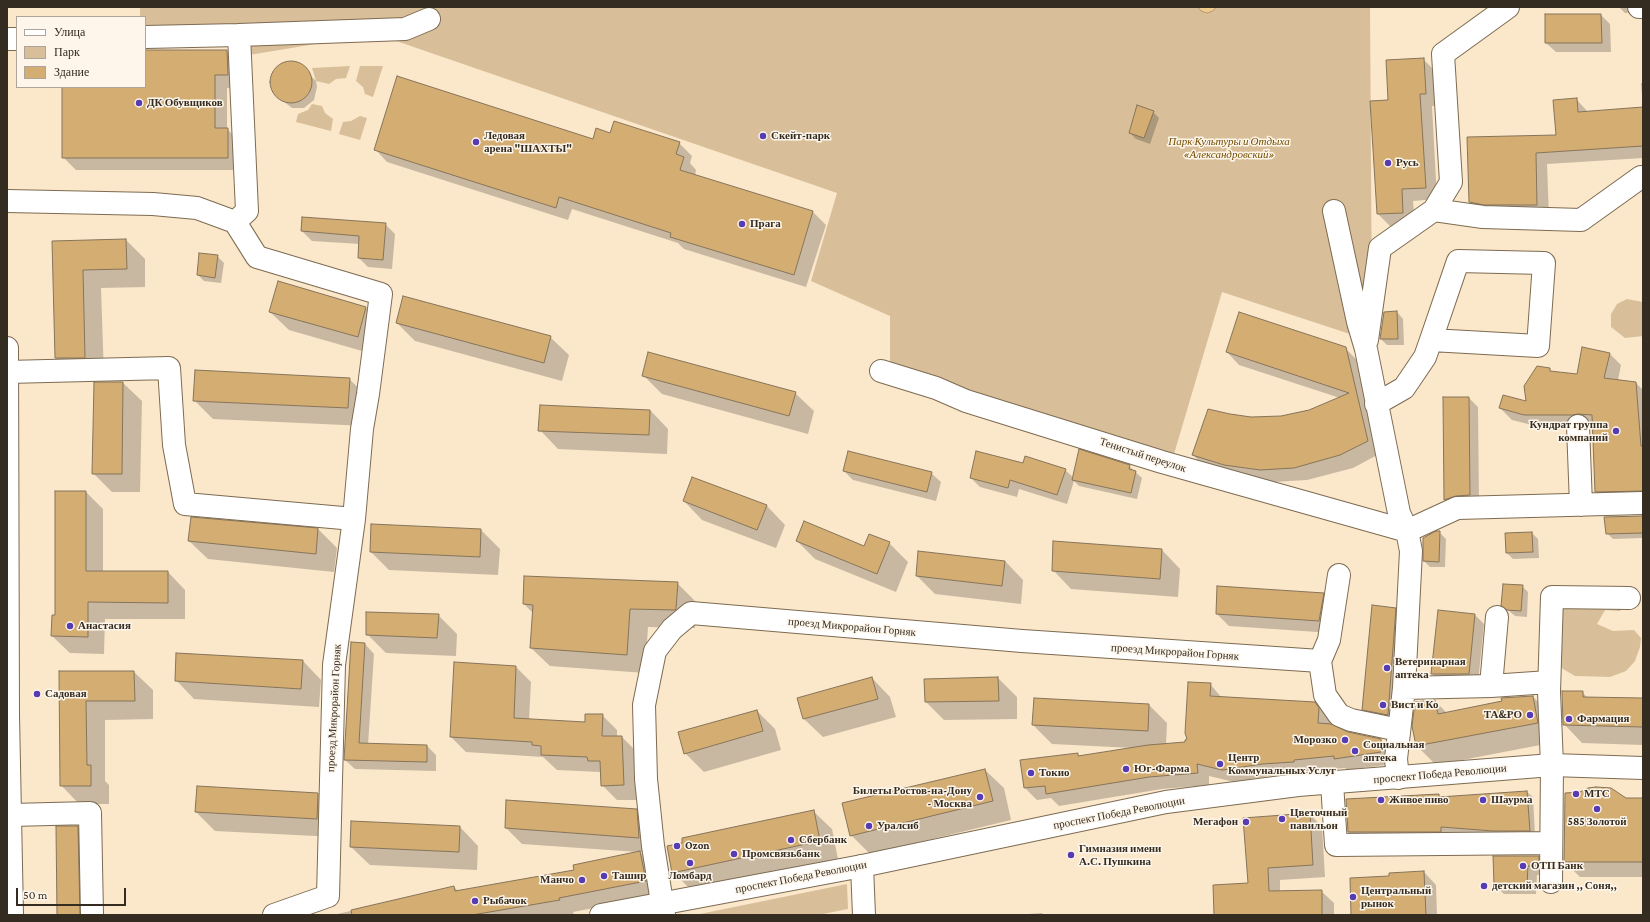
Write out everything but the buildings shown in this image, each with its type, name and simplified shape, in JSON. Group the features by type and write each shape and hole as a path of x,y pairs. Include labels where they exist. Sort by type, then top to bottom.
{"street":[{"path":"1366,349 1380,248 1434,210 1451,182 1443,54 1508,7"},
{"path":"146,37 239,35 405,28 429,19"},
{"path":"7,201 153,204 197,208 234,222 247,211 239,35"},
{"path":"1434,210 1483,217 1581,220 1641,177"},
{"path":"1334,211 1358,322 1366,349 1399,513 1407,531 1411,551 1404,688 1396,759 1398,778"},
{"name":"проезд Микрорайон Горняк","path":"234,222 257,257 381,294 362,429 354,519 334,665 328,896 274,915"},
{"path":"1376,404 1404,388 1425,357 1458,261 1544,262 1538,346 1431,340"},
{"path":"7,348 7,715 12,815 12,915"},
{"path":"7,372 169,368 174,445 185,504 354,519"},
{"name":"Тенистый переулок","path":"881,371 936,388 966,401 1162,462 1407,531"},
{"path":"1578,426 1581,505"},
{"path":"1407,531 1457,508 1643,503"},
{"path":"1339,575 1328,640 1320,661 1326,695 1339,715 1350,720 1399,730"},
{"path":"1551,882 1552,764 1549,682 1552,597 1629,598"},
{"name":"проезд Микрорайон Горняк","path":"663,909 652,846 648,802 644,705 655,651 672,629 691,613 1022,641 1320,661"},
{"path":"1491,686 1497,617"},
{"path":"1404,688 1491,686 1549,682"},
{"name":"проспект Победа Революции","path":"601,915 663,909 1166,802 1298,785 1398,778 1552,764 1643,768"},
{"path":"1332,783 1336,845 1551,843"},
{"path":"12,815 90,813 92,915"},
{"path":"862,866 862,914"}],"green space":[{"name":"Парк Культуры и Отдыха «Александровский»","path":"140,7 1370,7 1372,318 1353,335 1222,292 1174,454 890,366 890,316 811,281 837,193 376,34 249,55 249,24 146,26 146,16 140,16"},
{"path":"350,66 346,78 336,79 329,84 316,81 312,68"},
{"path":"360,66 383,66 373,97 365,94 363,87 356,81"},
{"path":"312,104 322,106 325,113 333,119 331,131 296,122 298,114 308,110"},
{"path":"360,116 367,118 360,140 339,134 343,122 351,121"},
{"path":"1627,299 1643,302 1643,336 1625,338 1611,327 1611,314 1617,304"},
{"path":"1556,597 1629,598 1620,611 1605,610 1597,624 1613,631 1634,630 1641,638 1640,647 1635,661 1626,671 1610,677 1575,676 1563,669 1549,657"},
{"path":"847,884 848,909 818,915 695,915"}],"shaded area":[{"path":"1198,7 1216,7 1213,11 1207,13 1201,11"}],"place":[{"name":"ДК Обувщиков","path":"139,103"},
{"name":"Скейт-парк","path":"763,136"},
{"name":"Ледовая арена \"ШАХТЫ\"","path":"476,142"},
{"name":"Русь","path":"1388,163"},
{"name":"Прага","path":"742,224"},
{"name":"Кундрат группа компаний","path":"1616,431"},
{"name":"Анастасия","path":"70,626"},
{"name":"Ветеринарная аптека","path":"1387,668"},
{"name":"Садовая","path":"37,694"},
{"name":"Вист и Ко","path":"1383,705"},
{"name":"ТА&РО","path":"1530,715"},
{"name":"Фармация","path":"1569,719"},
{"name":"Морозко","path":"1345,740"},
{"name":"Социальная аптека","path":"1355,751"},
{"name":"Центр Коммунальных Услуг","path":"1220,764"},
{"name":"Юг-Фарма","path":"1126,769"},
{"name":"Токио","path":"1031,773"},
{"name":"МТС","path":"1576,794"},
{"name":"Билеты Ростов-на-Дону - Москва","path":"980,797"},
{"name":"Живое пиво","path":"1381,800"},
{"name":"Шаурма","path":"1483,800"},
{"name":"585 Золотой","path":"1597,809"},
{"name":"Цветочный павильон","path":"1282,819"},
{"name":"Мегафон","path":"1246,822"},
{"name":"Уралсиб","path":"869,826"},
{"name":"Сбербанк","path":"791,840"},
{"name":"Ozon","path":"677,846"},
{"name":"Промсвязьбанк","path":"734,854"},
{"name":"Гимназия имени А.С. Пушкина","path":"1071,855"},
{"name":"Ломбард","path":"690,863"},
{"name":"ОТП Банк","path":"1523,866"},
{"name":"Ташир","path":"604,876"},
{"name":"Манчо","path":"582,880"},
{"name":"детский магазин ,, Соня,,","path":"1484,886"},
{"name":"Центральный рынок","path":"1353,897"},
{"name":"Рыбачок","path":"475,901"}]}
